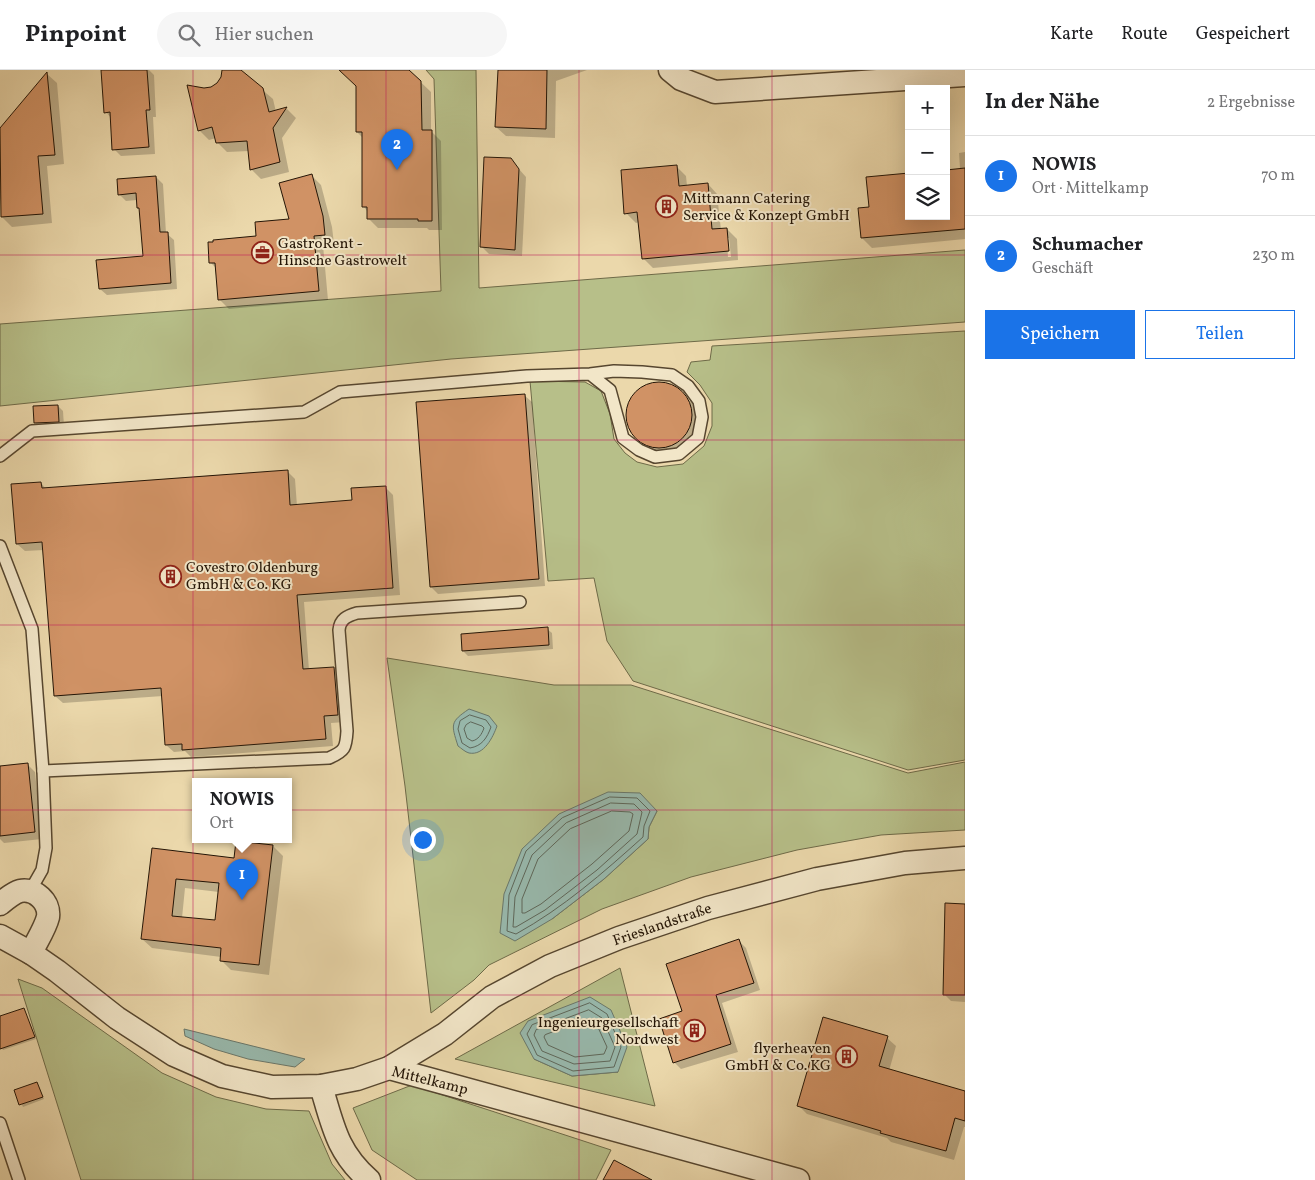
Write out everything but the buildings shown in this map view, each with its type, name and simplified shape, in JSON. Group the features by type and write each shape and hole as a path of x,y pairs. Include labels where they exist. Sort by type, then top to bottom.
{"street":[{"path":"670,70 681,79 715,92 965,75"},
{"name":"Frieslandstraße","path":"389,1068 445,1034 492,998 550,966 619,938 708,908 817,879 906,863 965,858"},
{"path":"0,904 15,893 22,891 30,891 43,899 48,912 45,925 30,953"},
{"name":"Mittelkamp","path":"0,936 57,971 117,1018 174,1055 222,1076 272,1087 321,1086 357,1079 389,1068 798,1180"},
{"path":"321,1086 337,1139 355,1168 369,1180"}],"lane":[{"path":"0,456 32,431 304,412 340,392 527,376 590,374 614,371 672,375 688,386 699,401 702,417 698,438 678,454 654,457 639,450 623,438 610,390 590,374"},
{"path":"0,546 32,629 43,771 46,848 42,870 30,891"},
{"path":"43,771 329,758 340,753 346,745 347,731 339,630 340,624 347,616 357,613 520,602"},
{"path":"0,1123 19,1180"}],"green space":[{"path":"426,70 476,70 479,288 965,250 965,322 451,359 0,406 0,324 441,291 434,79"},
{"path":"965,331 965,760 908,770 633,681 607,641 594,578 548,581 530,381 585,382 601,391 610,414 614,439 625,453 637,462 657,467 683,464 704,446 712,426 712,403 700,385 687,372 691,362 710,360 712,346"},
{"path":"387,658 554,685 631,685 908,773 965,762 965,830 881,835 797,850 691,877 602,909 489,965 474,980 431,1013 405,786","holes":["657,811 649,827 648,839 604,879 552,919"]},
{"path":"620,968 655,1106 455,1059","holes":["534,1059 618,1072 572,1076"]},
{"path":"18,979 42,988 162,1073 216,1097 266,1109 309,1111 332,1164 345,1180 81,1180"},
{"path":"412,1085 611,1150 596,1180 417,1180 372,1150 353,1108"}],"water":[{"path":"469,709 489,716 497,726 487,745 479,752 474,753 458,746 453,728 458,717"},
{"path":"608,792 640,793 657,811 649,827 648,839 604,879 552,919 515,941 500,933 504,894 522,849 559,814"},
{"path":"590,997 611,1010 627,1047 618,1072 572,1076 534,1059 520,1033 528,1021"},
{"path":"184,1029 305,1059 295,1067 248,1059 214,1049 185,1036"}],"place":[{"name":"Schumacher","path":"397,170"},
{"name":"Mittmann Catering Service & Konzept GmbH","path":"667,207"},
{"name":"GastroRent - Hinsche Gastrowelt","path":"262,252"},
{"name":"Covestro Oldenburg GmbH & Co. KG","path":"170,576"},
{"name":"NOWIS","path":"242,900"},
{"name":"Ingenieurgesellschaft Nordwest","path":"695,1031"},
{"name":"flyerheaven GmbH & Co. KG","path":"847,1057"}]}
